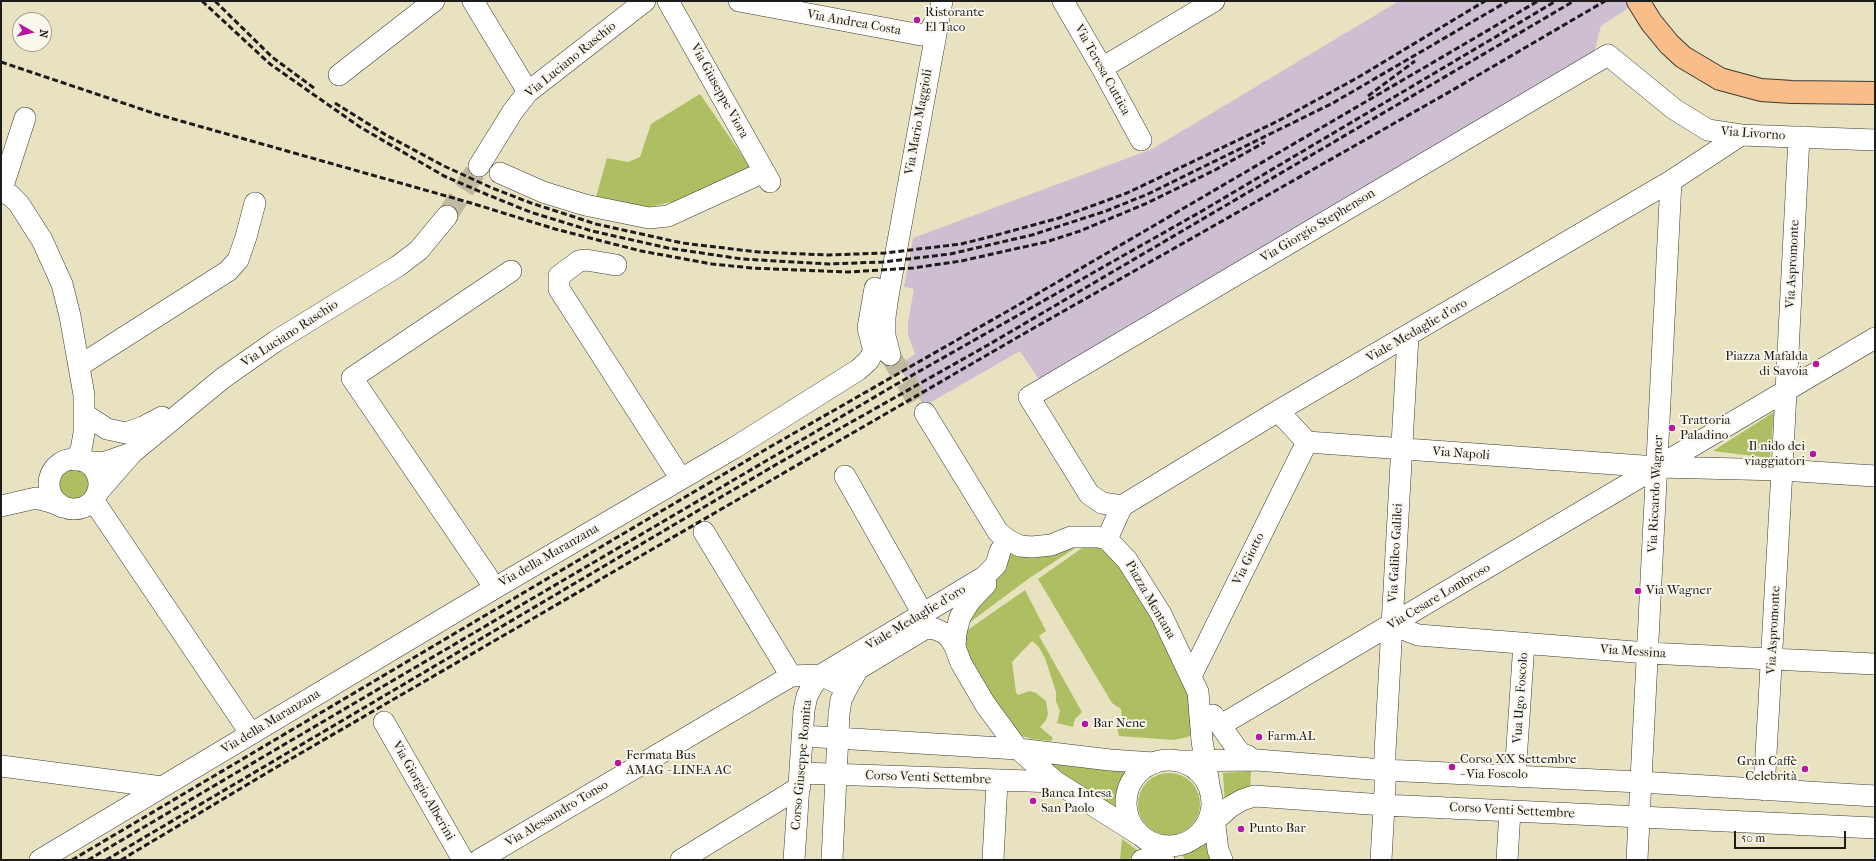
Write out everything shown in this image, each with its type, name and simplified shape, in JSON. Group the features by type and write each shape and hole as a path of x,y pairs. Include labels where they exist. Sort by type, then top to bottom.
{"main road":[{"path":"1641,6 1663,38 1683,57 1720,79 1761,90 1875,93"}],"street":[{"path":"339,75 434,1"},
{"path":"473,1 528,92"},
{"name":"Via Luciano Raschio","path":"479,166 513,111 528,92 646,1"},
{"name":"Via Giuseppe Viora","path":"500,173 543,192 585,205 649,218 668,216 767,177 668,1"},
{"name":"Via Andrea Costa","path":"739,1 921,36 927,35 931,31 942,1"},
{"name":"Via Mario Maggioli","path":"890,354 884,336 885,317 942,1"},
{"name":"Via Teresa Cuttica","path":"1062,1 1102,68 1141,140"},
{"path":"1102,68 1214,1"},
{"name":"Via Livorno","path":"1608,55 1674,109 1708,130 1741,135 1875,140"},
{"name":"Via Giorgio Stephenson","path":"1122,506 1102,503 1089,494 1028,397 1608,55"},
{"path":"25,118 1,192 10,195 19,204 42,240 62,284 70,316 84,395 83,441 78,460"},
{"name":"Viale Medaglie d'oro","path":"1122,506 1278,411 1671,181 1741,135"},
{"name":"Via Aspromonte","path":"1764,790 1773,659 1799,137"},
{"name":"Via Riccardo Wagner","path":"1640,782 1648,653 1671,181"},
{"path":"79,366 228,271 238,260 255,203"},
{"name":"Via Luciano Raschio","path":"132,453 223,378 276,341 398,266 419,250 447,216"},
{"path":"616,265 586,260 579,261 558,276 559,289 681,479"},
{"path":"494,588 352,378 511,271"},
{"name":"Via della Maranzana","path":"40,860 494,588 681,479 858,370 868,361 874,351 868,328 875,288"},
{"name":"Via Galileo Galilei","path":"1384,770 1408,336"},
{"path":"1786,391 1875,338"},
{"path":"84,414 107,429 117,432 132,432 158,419 223,378"},
{"name":"Via Cesare Lombroso","path":"1221,725 1786,391"},
{"path":"1278,411 1307,442"},
{"path":"925,412 999,541 996,570 985,586 970,601 957,625 955,647 959,659 985,704 1018,749 1056,782 1144,846 1170,860"},
{"name":"Via Napoli","path":"1307,442 1402,450 1657,467 1782,470"},
{"name":"Via Giotto","path":"1194,684 1307,442"},
{"path":"1,505 9,499 38,484 59,465 67,461 78,460 103,463 132,453"},
{"path":"1,505 36,498 63,507 79,509 87,506 132,453"},
{"path":"78,460 93,469 98,481 95,497 251,734"},
{"path":"53,470 49,487 51,495 56,502 63,507"},
{"path":"1782,470 1875,476"},
{"path":"845,476 924,621"},
{"path":"999,541 1032,547 1050,544 1071,537 1090,536 1107,539 1122,506"},
{"path":"704,532 791,676"},
{"name":"Piazza Mentana","path":"1107,539 1121,551 1134,569 1161,614 1194,684 1238,751 1248,756 1250,760"},
{"name":"Viale Medaglie d'oro","path":"847,688 858,669 984,577 996,564 999,541"},
{"name":"Viale Medaglie d'oro","path":"924,621 950,638 955,647"},
{"name":"Viale Medaglie d'oro","path":"821,675 924,621"},
{"name":"Via Messina","path":"1392,624 1418,635 1648,653 1875,664"},
{"name":"Vua Ugo Foscolo","path":"1515,776 1524,643"},
{"name":"Via Alessandro Tonso","path":"479,860 791,676 821,675 847,688"},
{"name":"Corso Giuseppe Romita","path":"794,860 804,710 807,696 813,684 821,675"},
{"name":"Piazza Mentana","path":"1194,684 1218,850 1222,860"},
{"path":"832,860 841,700 847,688"},
{"name":"Via Giorgio Alberini","path":"384,722 463,860"},
{"path":"803,736 1018,749 1110,760 1154,763"},
{"path":"1164,860 1152,858 1144,846 1128,815 1127,796 1136,776 1146,767 1154,763 1167,760 1250,760 1384,770 1640,782 1875,796"},
{"path":"1176,761 1188,765 1199,772 1207,783 1212,805"},
{"path":"1,766 162,786"},
{"path":"1381,860 1384,770"},
{"name":"Corso Venti Settembre","path":"800,780 836,774 1056,782"},
{"path":"681,860 800,780"},
{"path":"993,860 997,781"},
{"path":"1637,860 1640,782"},
{"name":"Corso Venti Settembre","path":"1144,846 1177,846 1188,842 1198,836 1212,805 1236,803 1254,796 1384,805 1875,828"},
{"path":"1507,860 1510,811"}],"shaded area":[{"path":"1399,1 1639,1 1601,26 1594,53 1042,384 1020,351 924,406 898,366 915,354 908,335 908,322 914,289 904,287 913,238 1152,149"}],"green space":[{"path":"700,94 750,167 689,198 645,208 596,197 607,158 628,162 640,157 651,124"},
{"path":"1774,412 1770,458 1713,451"},
{"path":"73,467 85,472 90,484 85,496 73,501 61,496 56,484 61,472"},
{"path":"1092,537 1028,579 957,632 1008,540"},
{"path":"1095,539 1106,542 1196,693 1194,733 1188,737 1174,740 1119,736 1117,727 1122,718 1121,709 1112,703 1038,579"},
{"path":"1025,590 1046,631 1039,636 1082,712 1075,719 1073,727 1057,723 1060,711 1056,701 1056,692 1045,658 1038,646 1032,641 1012,662 1016,692 1018,695 1030,691 1036,693 1046,701 1048,714 1046,720 1040,727 1053,738 1051,741 1032,739 1015,734 992,703 959,636"},
{"path":"1044,760 1130,770 1119,789 1117,811 1074,786"},
{"path":"1251,771 1250,790 1225,804 1223,773"},
{"path":"1163,773 1175,773 1191,782 1198,792 1200,804 1198,816 1191,826 1175,835 1163,835 1152,830 1143,821 1138,810 1138,798 1143,787 1152,778"},
{"path":"1122,839 1141,853 1136,854 1128,860 1120,860"},
{"path":"1208,840 1215,860 1185,860 1182,854 1196,849"}],"tunnel":[{"path":"447,216 479,166"},
{"path":"890,355 925,413"}],"railway":[{"path":"202,1 270,64 360,127 444,176 488,195 530,212 592,231 668,248 742,259 829,264 883,262 950,254 1032,235 1106,211 1148,194 1333,103 1508,1"},
{"path":"215,1 272,57 314,88"},
{"path":"335,103 386,135 444,166 492,188 531,203 596,224 682,243 758,252 828,255 885,253 961,244 1059,218 1127,193 1278,121 1357,78 1485,1"},
{"path":"72,860 768,448 1013,308 1538,1"},
{"path":"88,860 895,385 1202,211 1556,1"},
{"path":"106,860 777,464 988,345 1574,1"},
{"path":"121,860 270,771 1018,337 1451,91 1605,1"},
{"path":"1368,96 1415,61"},
{"path":"1,62 156,114 471,203 555,229 641,251 712,264 752,268 848,272 913,268 961,261 1046,242 1080,231 1145,204 1215,170 1265,142"}],"place":[{"name":"Ristorante El Taco","path":"917,20"},
{"name":"Piazza Mafalda di Savoia","path":"1816,364"},
{"name":"Trattoria Paladino","path":"1672,428"},
{"name":"Il nido dei viaggiatori","path":"1813,454"},
{"name":"Via Wagner","path":"1638,591"},
{"name":"Bar Nene","path":"1085,724"},
{"name":"Farm.AL","path":"1259,737"},
{"name":"Fermata Bus AMAG - LINEA AC","path":"618,763"},
{"name":"Corso XX Settembre - Via Foscolo","path":"1452,767"},
{"name":"Gran Caffè Celebrità","path":"1805,769"},
{"name":"Banca Intesa San Paolo","path":"1033,801"},
{"name":"Punto Bar","path":"1241,829"}]}
